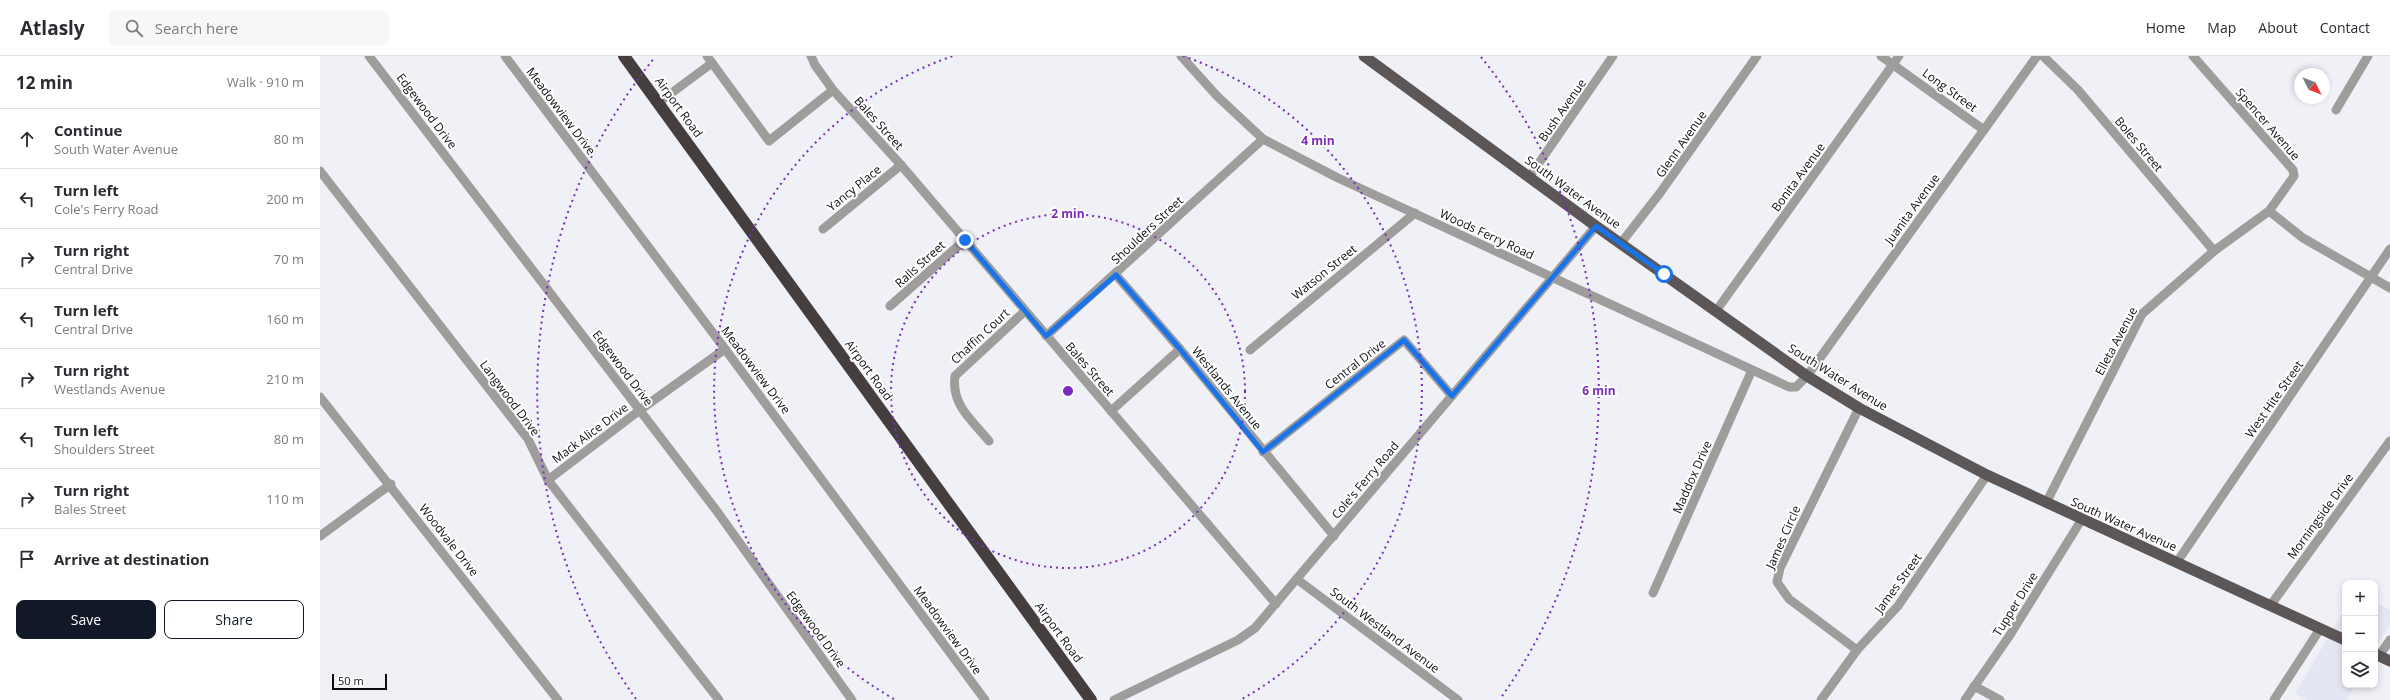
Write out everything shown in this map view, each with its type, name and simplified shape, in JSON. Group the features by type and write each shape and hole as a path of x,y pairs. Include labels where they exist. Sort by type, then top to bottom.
{"highway":[{"name":"Airport Road","path":"624,56 1091,700"}],"main road":[{"name":"South Water Avenue","path":"1371,58 1596,226 1622,243 1807,376 1858,408 1987,475 2342,639"},
{"path":"2378,655 2390,661"}],"street":[{"name":"Edgewood Drive","path":"369,56 640,410 852,700"},
{"name":"Meadowview Drive","path":"505,56 725,349 985,700"},
{"name":"Bales Street","path":"811,56 815,65 833,90 901,165 1276,604"},
{"name":"Woods Ferry Road","path":"1181,56 1217,96 1263,140 1551,277 1789,387 1796,387 1807,376"},
{"name":"Bush Avenue","path":"1530,176 1613,56"},
{"name":"Glenn Avenue","path":"1622,243 1660,193 1758,56"},
{"name":"Long Street","path":"1881,56 1984,130"},
{"name":"Bonita Avenue","path":"1716,311 1899,56"},
{"name":"Juanita Avenue","path":"1807,376 2037,56"},
{"name":"Boles Street","path":"2043,56 2078,90 2214,251"},
{"name":"Spencer Avenue","path":"2193,56 2293,170 2294,176 2291,183 2269,212"},
{"path":"2336,110 2368,56"},
{"path":"658,103 710,59 769,141 833,90"},
{"name":"Shoulders Street","path":"1046,336 1116,275 1263,140"},
{"name":"Yancy Place","path":"823,229 901,165"},
{"name":"Langwood Drive","path":"320,171 528,439 548,480 719,700"},
{"path":"2269,212 2303,238 2390,288"},
{"name":"Elleta Avenue","path":"2046,503 2142,314 2214,251 2269,212"},
{"name":"Watson Street","path":"1250,350 1415,213"},
{"name":"Cole's Ferry Road","path":"1114,700 1238,640 1255,628 1298,580 1551,277 1596,226"},
{"name":"Ralls Street","path":"890,306 965,240"},
{"name":"West Hite Street","path":"2176,562 2373,277 2390,249"},
{"name":"Westlands Avenue","path":"1116,275 1180,349 1263,452 1334,536"},
{"name":"Chaffin Court","path":"989,441 958,404 953,390 955,376 1025,311"},
{"name":"Central Drive","path":"1263,452 1404,340 1452,396"},
{"name":"Mack Alice Drive","path":"548,480 640,410 725,349"},
{"path":"1111,411 1180,349"},
{"name":"Maddox Drive","path":"1653,593 1752,370"},
{"name":"Woodvale Drive","path":"320,396 391,484 558,700"},
{"name":"James Circle","path":"1857,650 1789,599 1777,582 1780,568 1858,408"},
{"name":"Morningside Drive","path":"2270,606 2390,441"},
{"name":"James Street","path":"1821,700 1857,650 1898,606 1987,475"},
{"path":"320,536 391,484"},
{"name":"Tupper Drive","path":"1966,700 1974,686 2010,635 2082,519"},
{"name":"South Westland Avenue","path":"1298,580 1458,700"},
{"path":"2274,700 2320,629"},
{"path":"2378,654 2390,640"},
{"path":"1974,686 2000,700"}],"shaded area":[{"path":"2378,604 2390,610 2390,623 2378,645"},
{"path":"2342,614 2342,688 2353,688 2347,700 2308,700 2295,694"}],"route":[{"path":"965,240 1046,336 1116,275 1180,349 1263,452 1404,340 1452,396 1551,277 1596,226 1664,274"}]}
